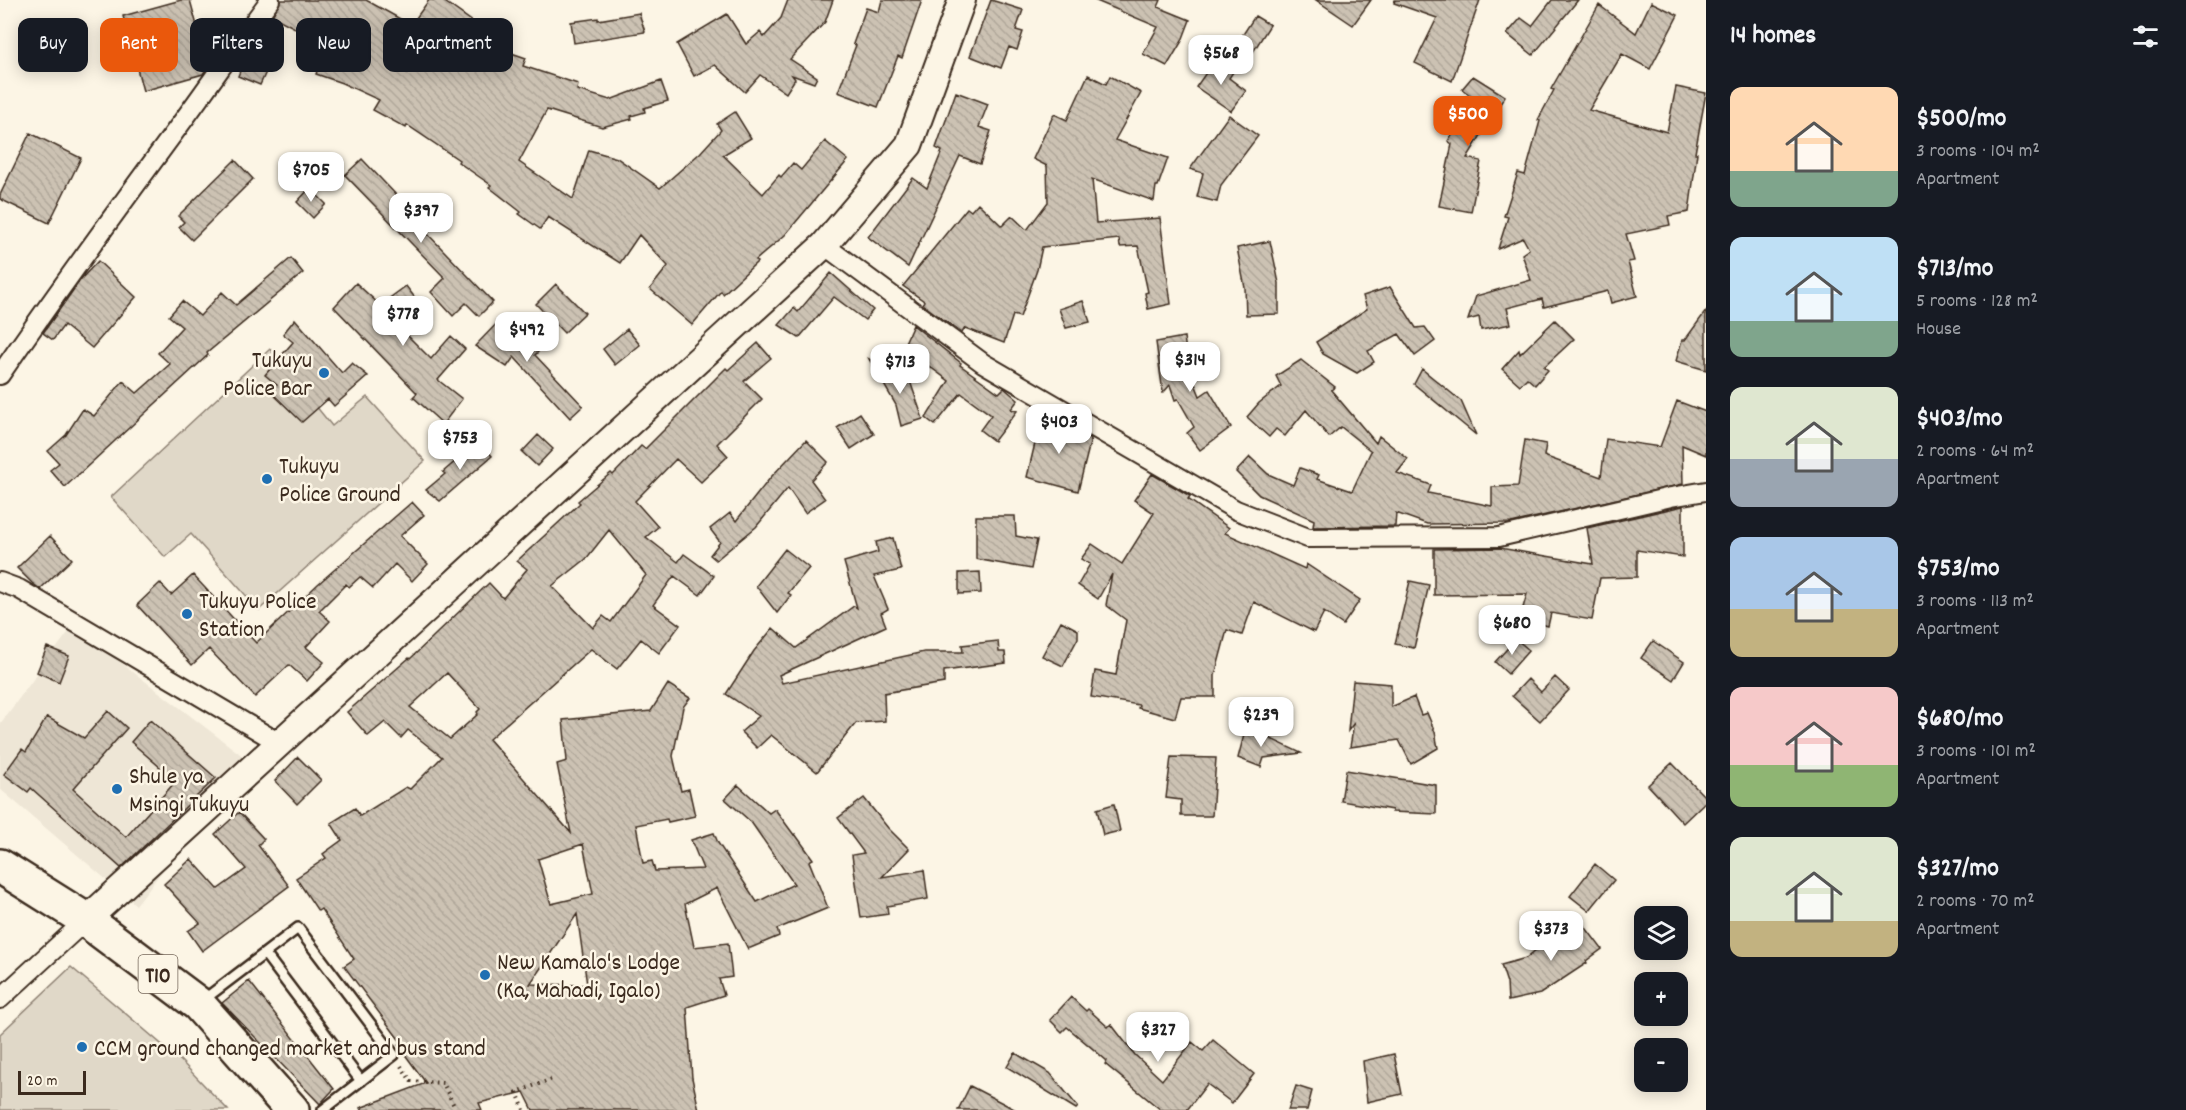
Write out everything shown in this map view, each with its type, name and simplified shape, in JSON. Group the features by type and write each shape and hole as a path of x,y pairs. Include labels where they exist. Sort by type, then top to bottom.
{"highway":[{"name":"T10","path":"0,866 86,920 198,1004 292,1110"}],"street":[{"path":"0,375 54,296 270,0"},
{"path":"0,999 824,245 909,145 962,0"},
{"path":"824,245 983,363 1236,510 1308,538 1499,537 1706,491"},
{"path":"0,582 19,589 281,744"}],"lane":[{"path":"198,1004 298,928 394,1055 323,1110"},
{"path":"265,954 362,1081"}],"path":[{"path":"394,1055 411,1081 443,1083 456,1110"},
{"path":"524,1110 517,1092 555,1078"}],"shaded area":[{"name":"Tukuyu Police Ground","path":"270,349 332,426 367,397 425,461 259,610 191,534 165,557 111,497"},
{"path":"73,626 248,760 136,905 0,789 0,724"},
{"name":"CCM ground changed market and bus stand","path":"71,967 180,1060 228,1110 0,1110 0,1034"}],"building":[{"path":"181,0 190,0 195,18 190,18 190,72 204,72 203,74 143,91 138,72 178,72 178,18 124,18 123,16"},
{"path":"281,0 366,0 398,18 383,18 383,72 513,72 513,54 526,58 523,66 578,84 577,90 610,100 661,81 668,101 644,108 645,112 631,116 632,119 602,127 547,110 519,162 573,199 589,150 617,158 660,188 700,153 721,130 717,124 735,112 751,138 723,155 763,194 793,163 801,170 825,141 848,160 785,235 756,260 757,262 723,294 721,291 692,325 650,289 668,266 639,235 620,263 548,217 540,229 519,214 521,212 489,187 491,185 458,162 459,160 407,125 406,128 373,110 379,100 316,74 317,72 371,72 371,18 296,18 296,28 284,22 284,18 272,16"},
{"path":"429,0 442,0 467,18 416,18"},
{"path":"788,0 833,0 825,22 790,59 817,77 814,83 792,75 795,79 786,93 760,75 745,92 715,65 694,76 677,44 727,14 746,44 760,32 764,37 781,18"},
{"path":"882,0 922,0 902,58 898,56 878,107 838,92 856,45 853,44 866,8 879,12"},
{"path":"991,0 1023,10 1016,30 1023,32 1017,50 1009,47 1001,68 970,56"},
{"path":"1094,0 1161,0 1158,7 1190,20 1182,41 1167,66 1143,54 1158,27"},
{"path":"1316,0 1371,0 1353,25"},
{"path":"1395,0 1480,0 1452,81 1415,63 1437,18 1394,3"},
{"path":"1552,0 1578,0 1533,55 1507,34 1521,18 1532,26"},
{"path":"1651,2 1678,15 1650,69 1622,54 1589,110 1667,132 1676,87 1706,93 1695,153 1697,153 1689,212 1668,216 1670,225 1626,234 1634,261 1628,262 1637,296 1611,303 1608,291 1544,307 1542,299 1507,308 1511,324 1481,330 1479,317 1468,320 1476,296 1531,280 1522,254 1529,249 1523,238 1498,249 1508,217 1504,216 1518,173 1525,175 1540,121 1538,120 1554,90 1551,89 1599,5 1636,33"},
{"path":"639,13 645,32 574,43 571,22"},
{"path":"1255,16 1270,25 1253,52 1238,42"},
{"path":"1215,60 1233,72 1229,78 1246,91 1231,111 1196,87"},
{"path":"240,72 266,72 260,85 238,76"},
{"path":"1088,75 1106,84 1110,76 1141,93 1115,140 1168,158 1158,186 1156,186 1154,201 1092,179 1096,223 1160,218 1171,304 1148,309 1145,293 1148,292 1138,246 1120,247 1119,239 1042,247 1037,270 1020,317 1013,315 1004,343 965,328 962,333 922,304 924,301 903,286 967,208 971,211 978,203 1002,226 1012,216 1027,230 1048,202 1047,166 1033,159 1054,114 1067,120"},
{"path":"1473,76 1505,96 1467,158 1481,161 1471,212 1439,206 1452,144 1448,141 1474,98 1462,89"},
{"path":"956,92 988,104 979,127 991,131 980,164 960,156 908,267 868,237 913,178 927,188 942,151 936,148"},
{"path":"1229,115 1258,136 1221,185 1217,202 1197,197 1203,173 1190,169"},
{"path":"30,133 81,158 49,223 0,199"},
{"path":"362,159 400,199 397,202 493,302 479,316 466,303 453,316 431,292 445,278 345,175"},
{"path":"235,160 253,179 192,240 179,227 184,222 178,216"},
{"path":"310,188 326,204 313,218 297,202"},
{"path":"1270,241 1279,283 1279,314 1246,315 1245,288 1237,248"},
{"path":"291,258 303,273 207,353 208,355 65,487 50,470 59,463 48,451 66,435 83,409 94,416 123,381 137,393 170,364 158,353 182,327 169,316 182,301 200,316 222,292 236,305"},
{"path":"98,261 136,297 92,348 64,325 53,340 43,333 81,279"},
{"path":"831,273 873,310 865,320 834,297 799,338 779,325 794,308 798,312"},
{"path":"356,283 380,305 406,286 419,303 393,321 431,359 451,336 465,349 438,380 462,399 443,424 413,397 417,393 334,307"},
{"path":"556,284 585,313 564,333 536,304"},
{"path":"1390,287 1416,328 1425,327 1435,341 1415,356 1399,334 1368,351 1374,362 1357,373 1323,354 1316,342 1367,309 1363,296"},
{"path":"1083,301 1090,322 1066,328 1059,309"},
{"path":"1706,311 1706,370 1676,361 1682,340 1685,340"},
{"path":"502,318 538,352 535,355 583,406 570,418 514,357 507,367 475,346"},
{"path":"295,319 342,373 352,363 368,376 334,406 328,399 302,422 271,392 277,385 265,375 293,342 283,334"},
{"path":"1555,320 1574,339 1544,367 1548,370 1535,385 1527,378 1520,385 1502,369 1519,350 1520,354"},
{"path":"913,325 961,363 960,365 999,393 1004,388 1018,400 1011,409 1017,411 994,441 980,430 991,415 961,393 935,425 926,418 949,381 903,347"},
{"path":"627,329 640,345 615,365 603,349"},
{"path":"1184,337 1188,366 1200,396 1209,390 1231,427 1200,450 1187,433 1194,427 1178,399 1175,400 1170,385 1163,393 1156,342"},
{"path":"758,343 771,358 744,381 762,399 717,444 728,456 701,482 676,459 635,501 658,527 646,537 678,562 684,554 714,576 700,595 674,576 653,605 680,625 659,653 641,639 617,669 591,649 489,739 571,833 557,764 567,761 563,720 651,711 668,684 690,698 683,707 673,756 681,791 689,789 695,816 668,822 667,819 636,825 643,863 652,861 655,871 703,869 691,840 714,833 718,843 757,902 794,884 751,822 725,799 738,785 769,813 775,809 795,834 813,859 809,861 828,908 777,929 779,936 748,949 717,888 685,904 694,947 728,943 732,977 719,979 724,995 687,1007 692,1078 699,1110 533,1110 524,1092 479,1103 482,1110 361,1110 360,1108 426,1083 398,1045 401,1042 344,966 354,959 321,909 318,911 296,878 326,858 323,854 342,840 331,823 355,808 360,816 406,787 410,789 442,757 408,730 401,738 385,722 368,736 347,712 410,659 489,583 503,598 527,569 517,561 580,503 578,501 611,473 613,475 641,446 645,449 726,368 728,370","holes":["609,530 646,575 611,622 603,616 593,628 552,586 586,559","447,673 480,709 478,714 450,739 410,707","583,844 593,894 551,904 538,859","577,914 587,985 530,984"]},
{"path":"869,359 910,381 923,419 901,426 896,405"},
{"path":"1301,360 1335,387 1331,390 1376,443 1379,436 1408,459 1397,473 1431,485 1428,493 1492,506 1492,487 1518,486 1525,440 1546,444 1544,456 1601,477 1606,439 1660,447 1677,401 1706,412 1706,455 1682,445 1683,484 1511,523 1427,524 1396,513 1395,526 1313,527 1314,520 1259,495 1236,472 1250,457 1268,474 1293,485 1300,468 1319,475 1317,479 1352,491 1371,451 1341,427 1329,437 1306,410 1285,436 1276,429 1269,437 1247,417 1259,403 1281,386 1276,376"},
{"path":"1422,369 1461,401 1476,435 1414,384"},
{"path":"860,413 874,434 851,449 837,428"},
{"path":"1041,418 1071,427 1091,439 1078,491 1027,477"},
{"path":"538,435 553,449 537,466 522,452"},
{"path":"806,440 828,462 811,480 825,499 805,513 788,488 756,527 716,560 710,555 720,542 710,529 730,513 736,521 771,477"},
{"path":"479,441 492,456 440,501 426,490 445,474 443,472"},
{"path":"1152,474 1190,496 1188,499 1229,528 1225,533 1305,569 1306,564 1360,600 1343,625 1324,612 1314,632 1254,602 1242,635 1227,630 1215,675 1215,697 1181,697 1175,718 1138,708 1139,705 1091,697 1095,671 1116,675 1126,620 1106,605 1112,574 1098,599 1078,585 1090,564 1081,559 1092,544 1122,564 1154,513 1134,500"},
{"path":"412,502 424,515 400,536 428,564 412,581 395,564 373,588 360,577 349,587 346,584 319,611 330,621 306,647 324,662 307,681 289,665 255,697 209,649 192,665 137,605 160,583 171,595 193,575 256,643 318,584"},
{"path":"1683,506 1683,557 1637,550 1637,577 1600,578 1592,620 1551,613 1548,626 1520,618 1527,594 1434,595 1434,549 1500,548 1593,564 1587,528"},
{"path":"976,516 1015,516 1016,536 1037,540 1031,569 976,559"},
{"path":"50,536 72,559 40,589 17,568"},
{"path":"893,538 901,570 874,576 888,609 881,613 886,626 779,675 782,683 924,652 963,652 962,645 998,641 999,652 1005,652 1006,663 944,671 944,683 884,693 885,721 856,723 817,772 771,735 757,748 741,732 759,716 726,694 754,651 773,628 796,648 854,606 857,608 844,562 878,552 876,542"},
{"path":"785,549 809,568 788,593 791,595 777,613 756,586"},
{"path":"980,572 981,593 959,594 959,573"},
{"path":"1410,581 1429,585 1414,648 1395,644"},
{"path":"1061,621 1078,630 1078,638 1063,666 1042,656"},
{"path":"1516,639 1529,650 1508,674 1495,662"},
{"path":"1653,641 1684,662 1673,680 1641,658"},
{"path":"47,647 69,656 59,682 37,672"},
{"path":"1555,677 1569,690 1540,721 1512,696 1528,679 1541,692"},
{"path":"1353,681 1391,684 1391,707 1414,697 1421,715 1427,713 1435,732 1438,748 1411,764 1399,740 1350,747 1354,723 1348,731"},
{"path":"108,711 127,728 73,789 126,837 176,781 131,742 150,720 216,778 121,868 31,788 28,792 4,774 22,749 26,752 47,717 84,738"},
{"path":"1246,727 1301,753 1264,758 1261,767 1238,758"},
{"path":"298,757 321,780 297,804 275,781"},
{"path":"1171,757 1216,758 1212,816 1181,816 1181,800 1166,798"},
{"path":"1672,763 1706,798 1706,801 1683,823 1648,785"},
{"path":"1346,770 1436,785 1436,814 1392,812 1392,810 1341,801"},
{"path":"864,798 888,828 909,849 882,877 924,870 928,899 887,906 888,914 861,918 852,855 864,853 838,818"},
{"path":"1114,804 1120,831 1103,835 1097,809"},
{"path":"239,812 264,839 258,845 289,886 202,951 188,931 200,923 164,884 191,859 218,889 246,869 215,834"},
{"path":"1595,864 1614,880 1589,911 1570,896"},
{"path":"1577,916 1602,949 1586,961 1587,963 1540,994 1508,1001 1507,983 1501,965 1526,958"},
{"path":"249,981 334,1089 320,1104 222,1003"},
{"path":"1071,997 1108,1027 1111,1024 1135,1055 1162,1080 1192,1042 1203,1051 1213,1040 1254,1074 1232,1103 1207,1084 1187,1110 1161,1110 1105,1064 1107,1061 1067,1027 1062,1032 1050,1020"},
{"path":"1015,1053 1050,1073 1078,1107 1076,1109 1007,1067"},
{"path":"1394,1054 1402,1094 1367,1102 1363,1061"},
{"path":"970,1086 1016,1110 958,1110"},
{"path":"1296,1086 1312,1091 1307,1110 1288,1110"}],"place":[{"name":"Tukuyu Police Bar","path":"324,373"},
{"name":"Tukuyu Police Ground","path":"267,479"},
{"name":"Tukuyu Police Station","path":"187,614"},
{"name":"Shule ya Msingi Tukuyu","path":"117,789"},
{"name":"New Kamalo's Lodge (Ka, Mahadi, Igalo)","path":"485,975"},
{"name":"CCM ground changed market and bus stand","path":"82,1047"}]}
